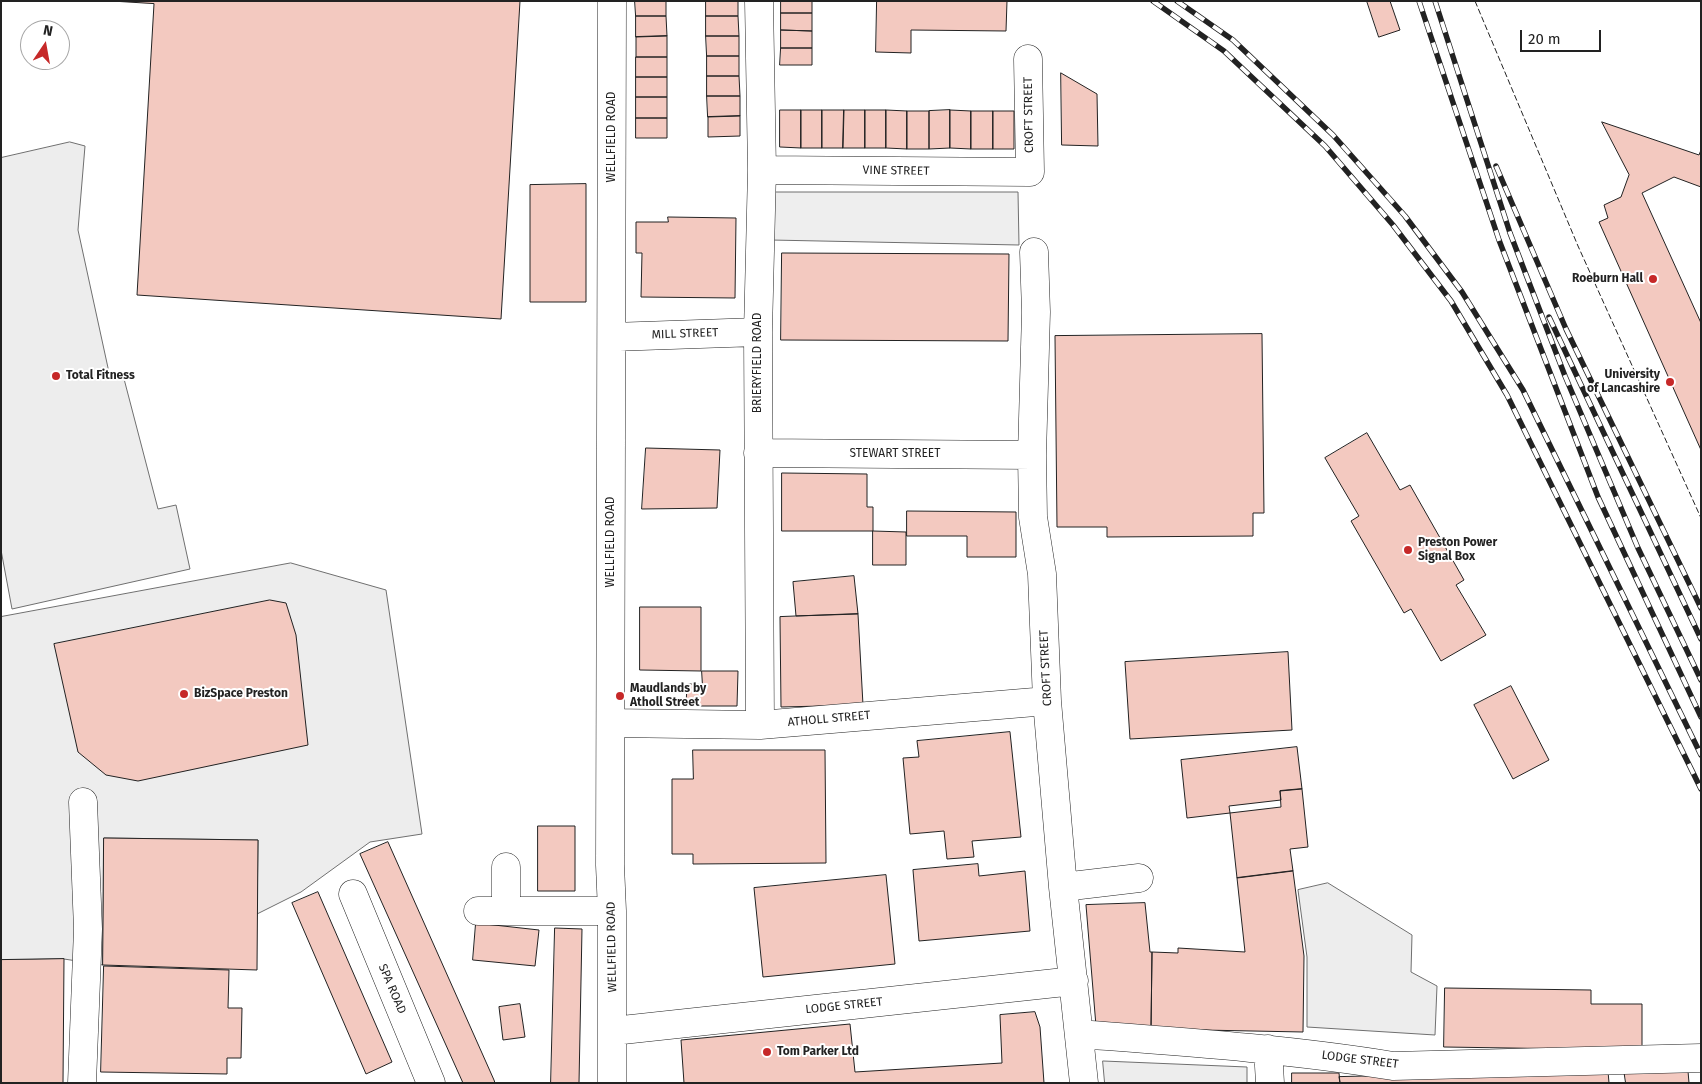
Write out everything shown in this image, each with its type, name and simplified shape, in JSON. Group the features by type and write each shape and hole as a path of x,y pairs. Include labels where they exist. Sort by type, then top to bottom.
{"street":[{"name":"WELLFIELD ROAD","path":"612,1 610,865 612,911 612,1083"},
{"name":"BRIERYFIELD ROAD","path":"759,1 762,170 758,332 760,725"},
{"name":"CROFT STREET","path":"1028,59 1030,172"},
{"name":"VINE STREET","path":"762,170 1030,172"},
{"name":"CROFT STREET","path":"1034,252 1036,312 1032,455 1033,517 1042,574 1047,701 1063,886 1084,1083"},
{"name":"MILL STREET","path":"612,337 758,332"},
{"name":"STEWART STREET","path":"758,453 1032,455"},
{"name":"ATHOLL STREET","path":"611,723 760,725 1047,701"},
{"path":"82,1083 88,929 83,802"},
{"path":"506,867 506,911"},
{"path":"1063,886 1139,878"},
{"name":"SPA ROAD","path":"353,894 431,1083"},
{"path":"478,911 612,911"},
{"name":"LODGE STREET","path":"613,1031 1074,981"},
{"name":"LODGE STREET","path":"1079,1034 1268,1049 1393,1066 1701,1058"},
{"path":"1268,1049 1270,1083"}],"shaded area":[{"name":"Total Fitness","path":"70,142 85,146 78,230 110,377 123,375 158,509 176,505 190,569 12,609 1,550 1,158"},
{"path":"769,192 1018,192 1019,245 770,240"},
{"path":"291,563 386,590 422,834 370,842 301,892 257,914 258,840 104,838 103,965 64,959 1,960 1,617"},
{"path":"1328,883 1412,935 1411,972 1437,986 1435,1035 1307,1027 1307,957 1298,890"},
{"path":"1103,1061 1247,1067 1247,1083 1105,1083"}],"building":[{"path":"112,1 520,1 501,319 137,295 154,4"},
{"path":"635,1 666,1 666,16 636,16"},
{"path":"706,1 738,1 738,16 706,16"},
{"path":"781,1 812,1 812,13 781,13"},
{"path":"877,1 1007,1 1006,31 911,30 911,53 876,52"},
{"path":"1367,1 1390,1 1400,30 1379,37"},
{"path":"781,13 812,13 812,31 781,30"},
{"path":"636,16 666,16 667,36 636,37"},
{"path":"706,16 738,16 739,36 706,36"},
{"path":"781,30 812,31 812,48 781,48"},
{"path":"667,36 667,57 636,57 636,37"},
{"path":"706,36 739,36 739,56 707,56"},
{"path":"781,48 812,48 812,65 780,65"},
{"path":"707,56 739,56 739,76 707,76"},
{"path":"636,57 667,57 667,77 636,77"},
{"path":"1061,73 1097,94 1098,146 1062,145"},
{"path":"707,76 739,76 740,96 707,96"},
{"path":"636,77 667,77 667,97 636,97"},
{"path":"707,96 740,96 740,116 708,117"},
{"path":"636,97 667,97 667,118 636,118"},
{"path":"780,110 801,110 801,148 780,147"},
{"path":"801,110 822,110 822,148 801,148"},
{"path":"822,110 844,110 843,148 822,148"},
{"path":"844,110 865,110 865,148 843,148"},
{"path":"865,110 886,110 886,148 865,148"},
{"path":"886,110 907,111 907,149 886,148"},
{"path":"950,110 950,148 929,149 929,111"},
{"path":"950,110 971,111 971,149 950,148"},
{"path":"907,111 929,111 929,149 907,149"},
{"path":"971,111 993,111 993,149 971,149"},
{"path":"993,111 1014,111 1014,149 993,149"},
{"path":"740,116 740,136 708,137 708,117"},
{"path":"636,118 667,118 667,138 636,138"},
{"name":"Roeburn Hall","path":"1602,122 1699,155 1701,150 1701,187 1674,177 1642,193 1701,323 1701,450 1599,222 1608,218 1604,205 1621,197 1629,175"},
{"path":"586,184 586,302 530,302 530,185"},
{"path":"668,217 736,218 735,298 641,297 642,253 636,253 636,222 668,222"},
{"path":"782,253 1009,254 1008,341 781,340"},
{"path":"1262,334 1264,513 1253,513 1253,536 1107,537 1107,527 1057,527 1055,336"},
{"name":"Preston Power Signal Box","path":"1367,433 1400,490 1410,485 1464,580 1456,585 1486,635 1441,661 1411,609 1404,613 1351,521 1359,516 1325,458"},
{"path":"646,448 720,450 717,508 642,509"},
{"path":"782,473 867,474 867,507 873,507 873,531 782,531"},
{"path":"907,511 1016,512 1016,557 967,557 967,536 907,536"},
{"path":"873,531 906,532 906,565 873,565"},
{"path":"854,576 858,614 796,616 793,582"},
{"name":"BizSpace Preston","path":"270,600 286,603 296,635 308,745 138,781 106,775 78,752 54,644"},
{"path":"640,607 701,607 701,671 640,670"},
{"path":"858,614 863,705 781,707 780,617"},
{"path":"1288,652 1292,730 1130,739 1125,662"},
{"path":"702,671 738,671 737,706 686,706 687,684 702,684"},
{"path":"1511,686 1549,760 1513,779 1474,705"},
{"path":"1010,732 1021,837 972,841 974,857 947,859 944,831 910,834 903,758 919,757 917,741"},
{"path":"1297,747 1302,789 1280,791 1281,800 1229,806 1230,813 1187,818 1181,760"},
{"path":"693,750 825,750 826,863 693,864 693,854 672,854 672,779 693,779"},
{"path":"1302,789 1308,847 1290,849 1293,871 1237,878 1230,813 1281,807 1280,791"},
{"path":"538,826 575,826 575,891 538,891"},
{"path":"104,838 258,840 257,970 103,965"},
{"path":"388,842 495,1083 463,1083 360,854"},
{"path":"978,864 979,876 1025,871 1030,931 919,941 913,870"},
{"path":"1293,871 1304,956 1303,1032 1151,1029 1152,952 1178,953 1178,948 1245,952 1237,878"},
{"path":"886,875 895,964 763,977 754,888"},
{"path":"318,892 392,1062 366,1074 292,903"},
{"path":"1145,903 1150,952 1152,952 1151,1029 1096,1026 1086,905"},
{"path":"476,923 539,930 535,966 473,960"},
{"path":"555,928 582,929 579,1083 551,1083"},
{"path":"64,959 63,1083 1,1083 1,960"},
{"path":"104,966 229,970 228,1008 242,1008 241,1058 227,1058 227,1074 101,1072"},
{"path":"1445,988 1591,990 1591,1004 1642,1004 1642,1050 1444,1047"},
{"path":"520,1004 525,1037 503,1040 499,1007"},
{"name":"Tom Parker Ltd","path":"1035,1012 1040,1027 1044,1083 684,1083 681,1040 850,1024 855,1072 1002,1063 1000,1015"},
{"path":"1624,1070 1688,1071 1689,1083 1626,1083"},
{"path":"1608,1071 1609,1083 1340,1083 1339,1077"},
{"path":"1292,1073 1339,1073 1340,1083 1292,1083"}],"railway":[{"path":"1153,1 1224,51 1325,146 1393,225 1451,301 1507,395 1701,789"},
{"path":"1177,1 1233,40 1333,135 1405,216 1462,292 1523,390 1701,755"},
{"path":"1419,1 1499,240 1598,497 1701,717"},
{"path":"1435,1 1510,233 1565,376 1638,548 1701,680"},
{"path":"1496,166 1566,329 1701,608"},
{"path":"1549,317 1701,639"}],"fence":[{"path":"1475,1 1578,246 1701,518"}],"place":[{"name":"Roeburn Hall","path":"1653,279"},
{"name":"Total Fitness","path":"56,376"},
{"name":"University of Lancashire","path":"1670,382"},
{"name":"Preston Power Signal Box","path":"1408,550"},
{"name":"BizSpace Preston","path":"184,694"},
{"name":"Maudlands by Atholl Street","path":"620,696"},
{"name":"Tom Parker Ltd","path":"767,1052"}]}
